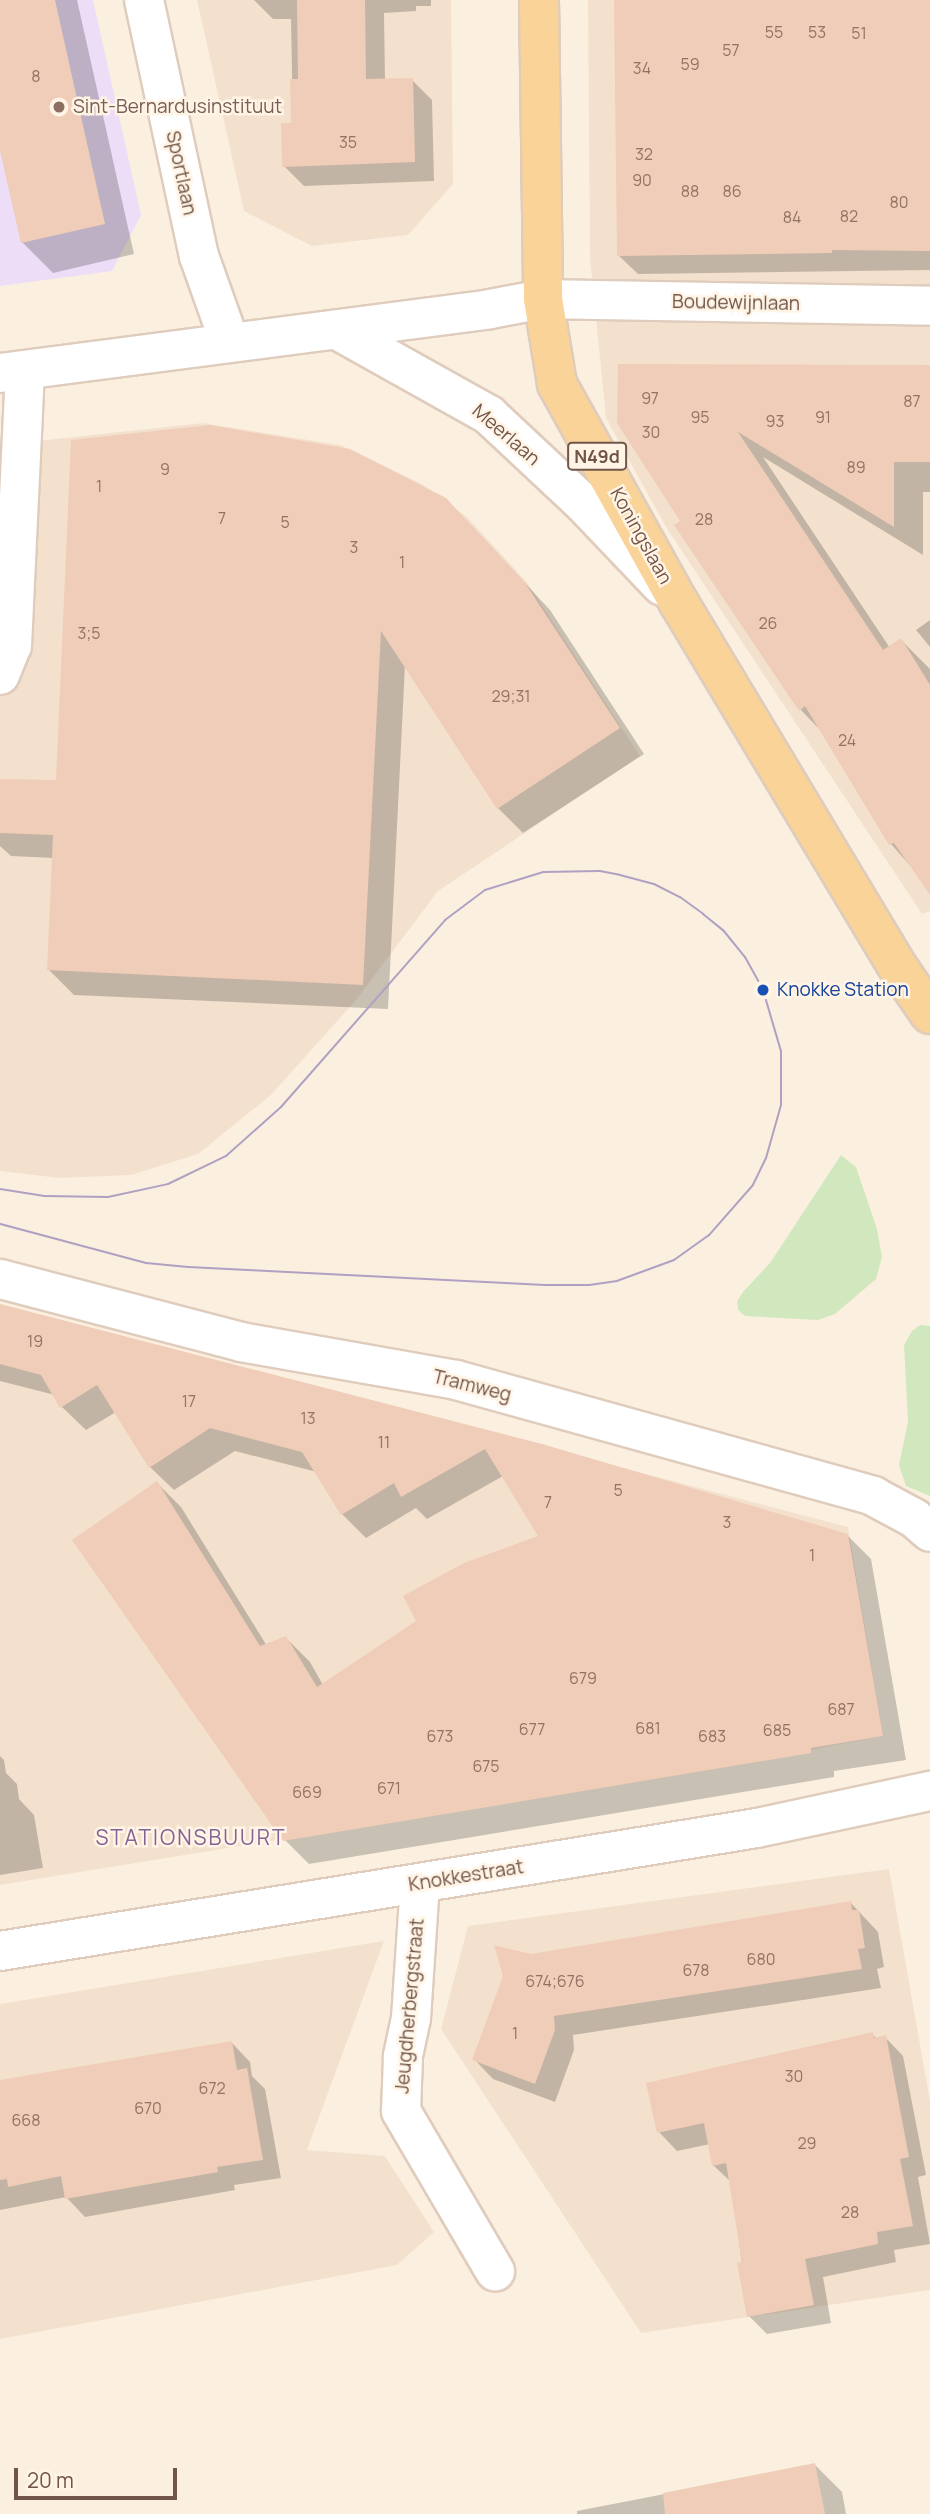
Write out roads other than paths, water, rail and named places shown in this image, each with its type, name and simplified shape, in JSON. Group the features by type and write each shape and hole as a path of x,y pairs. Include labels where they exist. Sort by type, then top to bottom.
{"main road":[{"name":"Koningslaan","path":"539,0 543,299 557,384 679,603 901,972 930,1014"}],"street":[{"name":"Sportlaan","path":"144,0 198,256 230,343"},
{"path":"0,675 12,646 12,372 337,330 543,299"},
{"name":"Boudewijnlaan","path":"543,299 930,306"},
{"name":"Meerlaan","path":"337,330 489,415 581,501 679,603"},
{"name":"Tramweg","path":"0,1279 242,1342 456,1380 873,1496 914,1518 930,1532"},
{"name":"Knokkestraat","path":"0,1951 757,1828 930,1791"},
{"name":"Jeugdherbergstraat","path":"420,1884 411,2018 403,2057 401,2111 495,2271"}],"tram line":[{"path":"0,1189 44,1196 108,1197 168,1184 226,1156 281,1107 445,920 485,890 543,872 600,871 620,875 654,884 680,897 703,914 723,930 745,957 763,990 781,1051 781,1105 766,1158 753,1185 709,1235 674,1260 617,1281 589,1285 545,1285 188,1267 146,1263 0,1224"}],"place":[{"name":"Sint-Bernardusinstituut","path":"59,107"},
{"name":"Knokke Station","path":"763,990"}],"district":[{"name":"STATIONSBUURT","path":"191,1837"}]}
